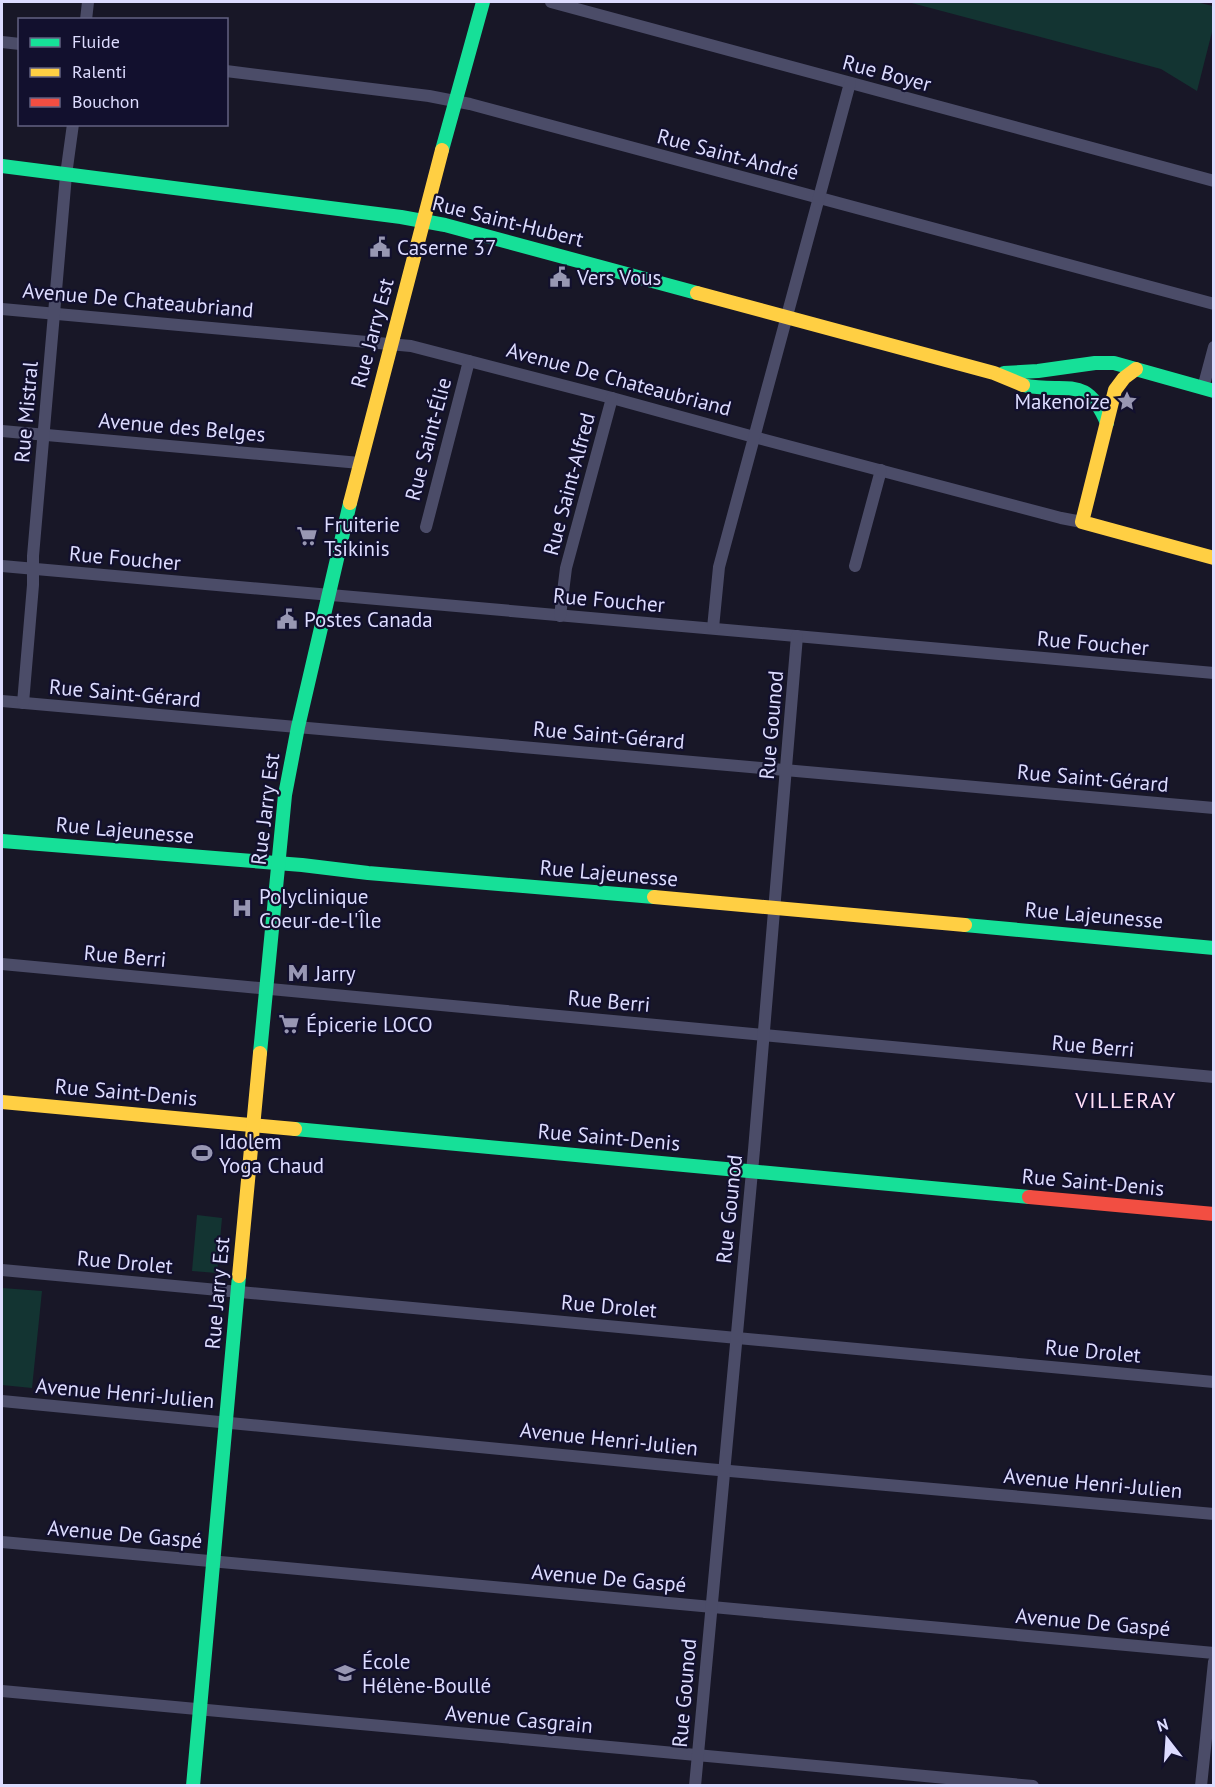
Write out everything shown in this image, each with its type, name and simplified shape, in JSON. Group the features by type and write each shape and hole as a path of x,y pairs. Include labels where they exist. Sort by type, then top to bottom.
{"main road":[{"name":"Rue Jarry Est","path":"194,1785 285,795 298,727 360,463 483,2"},
{"name":"Rue Saint-Hubert","path":"2,166 423,221 463,230 785,316 994,374 1023,385 1076,388 1093,395 1107,423"},
{"name":"Rue Saint-Hubert","path":"994,374 1106,363 1208,389"},
{"path":"1082,522 1115,390 1126,374 1136,369"},
{"name":"Avenue De Chateaubriand","path":"1082,522 1214,558"},
{"name":"Rue Lajeunesse","path":"2,841 278,863 368,873 1214,948"},
{"name":"Rue Saint-Denis","path":"2,1102 1214,1214"}],"street":[{"path":"86,18 88,2"},
{"name":"Rue Boyer","path":"551,2 1214,181"},
{"path":"2,42 18,44"},
{"name":"Rue Saint-André","path":"228,70 456,101 1214,304"},
{"path":"713,628 719,567 785,316 850,83"},
{"name":"Rue Mistral","path":"23,703 33,585 33,556 66,175 73,126"},
{"name":"Avenue De Chateaubriand","path":"2,309 411,346 1082,522"},
{"path":"1208,389 1214,347"},
{"name":"Rue Saint-Élie","path":"426,526 469,361"},
{"name":"Rue Saint-Alfred","path":"560,616 566,568 612,398"},
{"name":"Avenue des Belges","path":"2,431 360,463"},
{"path":"855,566 881,470"},
{"name":"Rue Foucher","path":"2,566 1214,673"},
{"name":"Rue Gounod","path":"695,1785 752,1172 797,636"},
{"name":"Rue Saint-Gérard","path":"2,701 1214,808"},
{"name":"Rue Berri","path":"2,964 1214,1077"},
{"name":"Rue Drolet","path":"2,1270 1214,1382"},
{"name":"Avenue Henri-Julien","path":"2,1401 1214,1514"},
{"name":"Avenue De Gaspé","path":"2,1542 1214,1653"},
{"path":"1201,1785 1214,1662"},
{"name":"Avenue Casgrain","path":"2,1691 1033,1785"}],"green space":[{"path":"908,2 1196,2 1213,6 1213,28 1197,91 1161,69"},
{"path":"197,1215 222,1218 217,1273 192,1271"},
{"path":"2,1288 42,1291 32,1388 2,1385"}],"traffic: fast":[{"path":"442,150 483,2"},
{"path":"2,166 401,217 445,225 697,293"},
{"path":"1004,373 1114,363 1214,391"},
{"path":"1023,385 1082,391 1099,407 1107,423"},
{"path":"260,1053 285,795 298,727 350,503"},
{"path":"2,841 654,897"},
{"path":"965,925 1214,948"},
{"path":"295,1129 1029,1197"},
{"path":"193,1786 239,1276"}],"traffic: slow":[{"path":"350,503 442,150"},
{"path":"697,293 994,373 1023,385"},
{"path":"1136,369 1124,378 1115,390 1082,522 1214,558"},
{"path":"654,897 965,925"},
{"path":"239,1276 260,1053"},
{"path":"2,1102 295,1129"}],"traffic: jam":[{"path":"1029,1197 1214,1214"}],"place":[{"name":"Caserne 37","path":"380,247"},
{"name":"Vers Vous","path":"560,277"},
{"name":"Makenoize","path":"1127,401"},
{"name":"Fruiterie Tsikinis","path":"307,536"},
{"name":"Postes Canada","path":"287,619"},
{"name":"Polyclinique Coeur-de-l'Île","path":"242,908"},
{"name":"Jarry","path":"298,973"},
{"name":"Épicerie LOCO","path":"289,1024"},
{"name":"Idolem Yoga Chaud","path":"202,1153"},
{"name":"École Hélène-Boullé","path":"345,1673"}],"district":[{"name":"VILLERAY","path":"1126,1100"}]}
